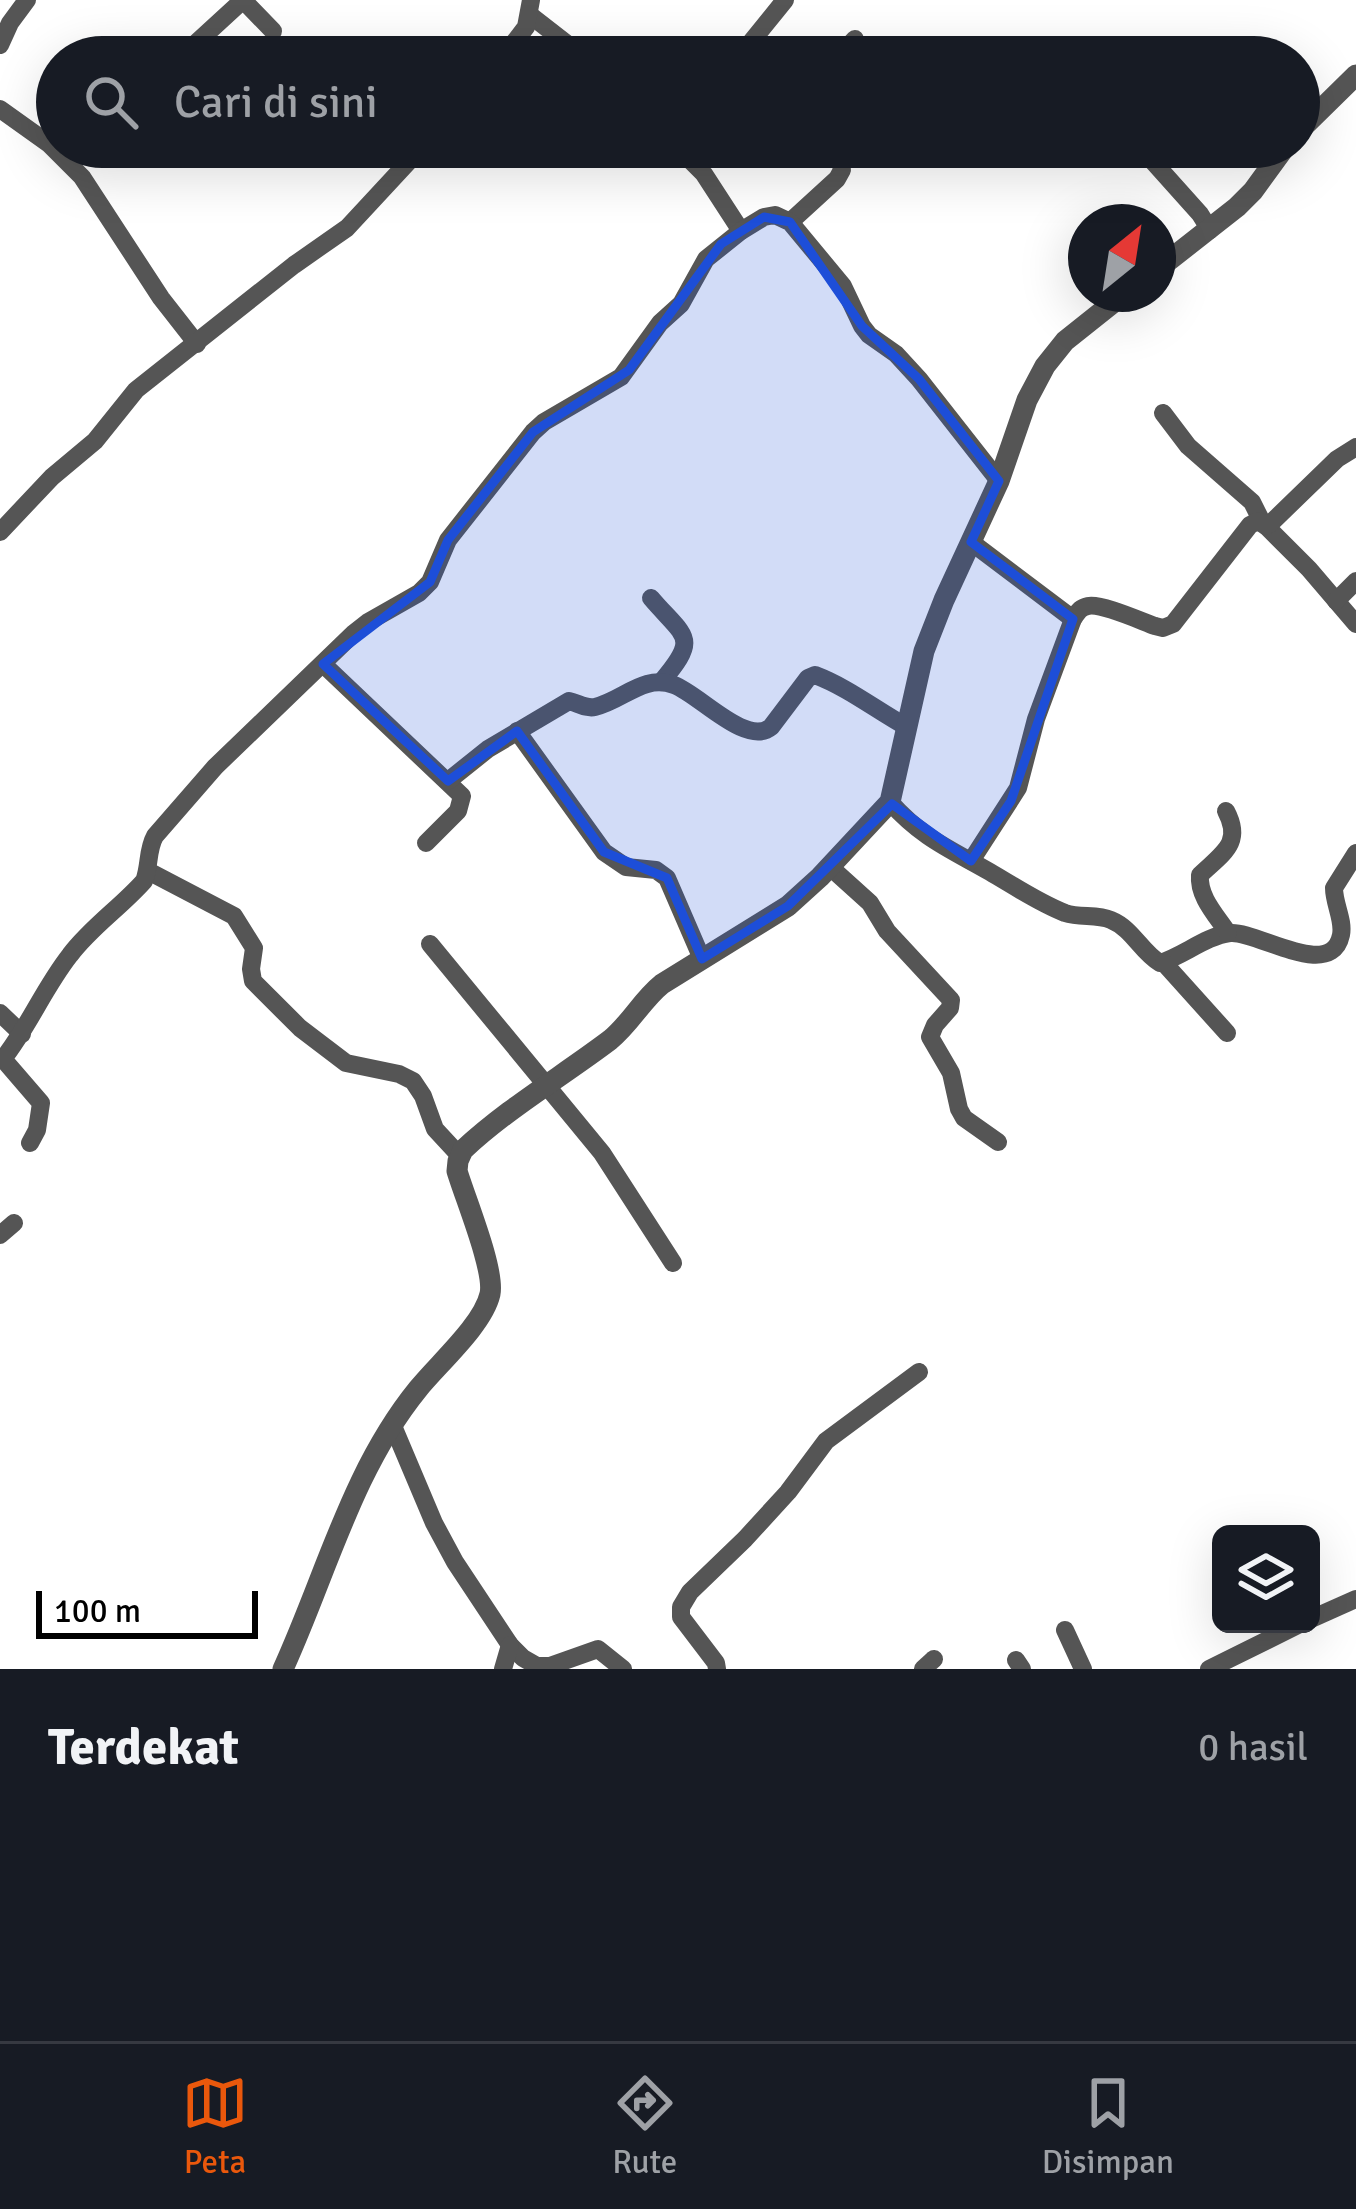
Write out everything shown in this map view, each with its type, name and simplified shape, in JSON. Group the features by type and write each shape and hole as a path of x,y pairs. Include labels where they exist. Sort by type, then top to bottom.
{"street":[{"path":"0,46 27,0"},
{"path":"204,36 243,0 273,32"},
{"path":"756,36 785,0"},
{"path":"521,36 531,7 562,36"},
{"path":"1320,110 1356,75"},
{"path":"0,110 36,134"},
{"path":"73,168 197,344"},
{"path":"4,516 95,441 136,390 347,228 403,168"},
{"path":"698,168 741,231"},
{"path":"790,222 837,179 842,168"},
{"path":"1159,168 1210,230"},
{"path":"1176,255 1253,191 1270,168"},
{"path":"30,1143 38,1130 41,1103 2,1061 73,950 134,892 148,871 155,836 215,767 368,622 430,582 448,540 533,432 622,377 660,323 681,304 706,260 741,231 764,217 775,215 790,222 843,286 869,335 920,379 999,481"},
{"path":"283,1669 362,1479 415,1392 488,1301 491,1280 457,1171 460,1156 547,1083 611,1039 662,984 788,906 890,802 924,651 999,481 1017,423 1045,366 1066,341 1102,312"},
{"path":"1163,413 1188,446 1252,502 1264,524"},
{"path":"1264,524 1280,516 1337,459 1356,447"},
{"path":"971,861 1018,788 1036,718 1079,610 1090,605 1163,628 1173,624 1250,525 1258,521 1310,568 1356,624"},
{"path":"970,542 1073,619"},
{"path":"1336,601 1356,581"},
{"path":"651,598 684,637 686,648 662,681"},
{"path":"323,664 463,796 426,843"},
{"path":"448,781 488,749 568,701 595,707 651,681 686,689 733,723 764,733 815,675 857,694 907,727"},
{"path":"517,731 604,852 626,867 656,870 667,878 702,959"},
{"path":"890,802 911,826 934,842 1066,913 1110,920 1129,930 1154,961 1164,963 1228,933 1304,955 1330,950 1342,931 1334,889 1356,853"},
{"path":"1226,811 1234,827 1233,838 1200,875 1199,883 1228,933"},
{"path":"830,866 870,903 887,931 950,1000 950,1008 930,1036 951,1073 958,1109 998,1142"},
{"path":"148,871 234,916 254,948 253,982 300,1028 346,1063 399,1074 412,1082 423,1096 435,1129 460,1156"},
{"path":"430,944 602,1153 673,1263"},
{"path":"1164,963 1227,1033"},
{"path":"0,1013 22,1034"},
{"path":"717,1669 681,1617 690,1592 788,1492 826,1441 920,1372"},
{"path":"392,1426 455,1562 510,1645 537,1666 598,1649 622,1669"},
{"path":"1320,1615 1356,1599"},
{"path":"1065,1630 1083,1669"},
{"path":"1209,1669 1264,1633"},
{"path":"503,1669 510,1645"}],"highlighted area":[{"path":"764,217 790,222 862,326 919,379 999,481 971,542 1073,619 1011,801 971,861 892,804 788,906 702,959 667,878 604,852 517,731 448,781 323,664 430,582 448,540 533,432 629,370 721,244"}]}
